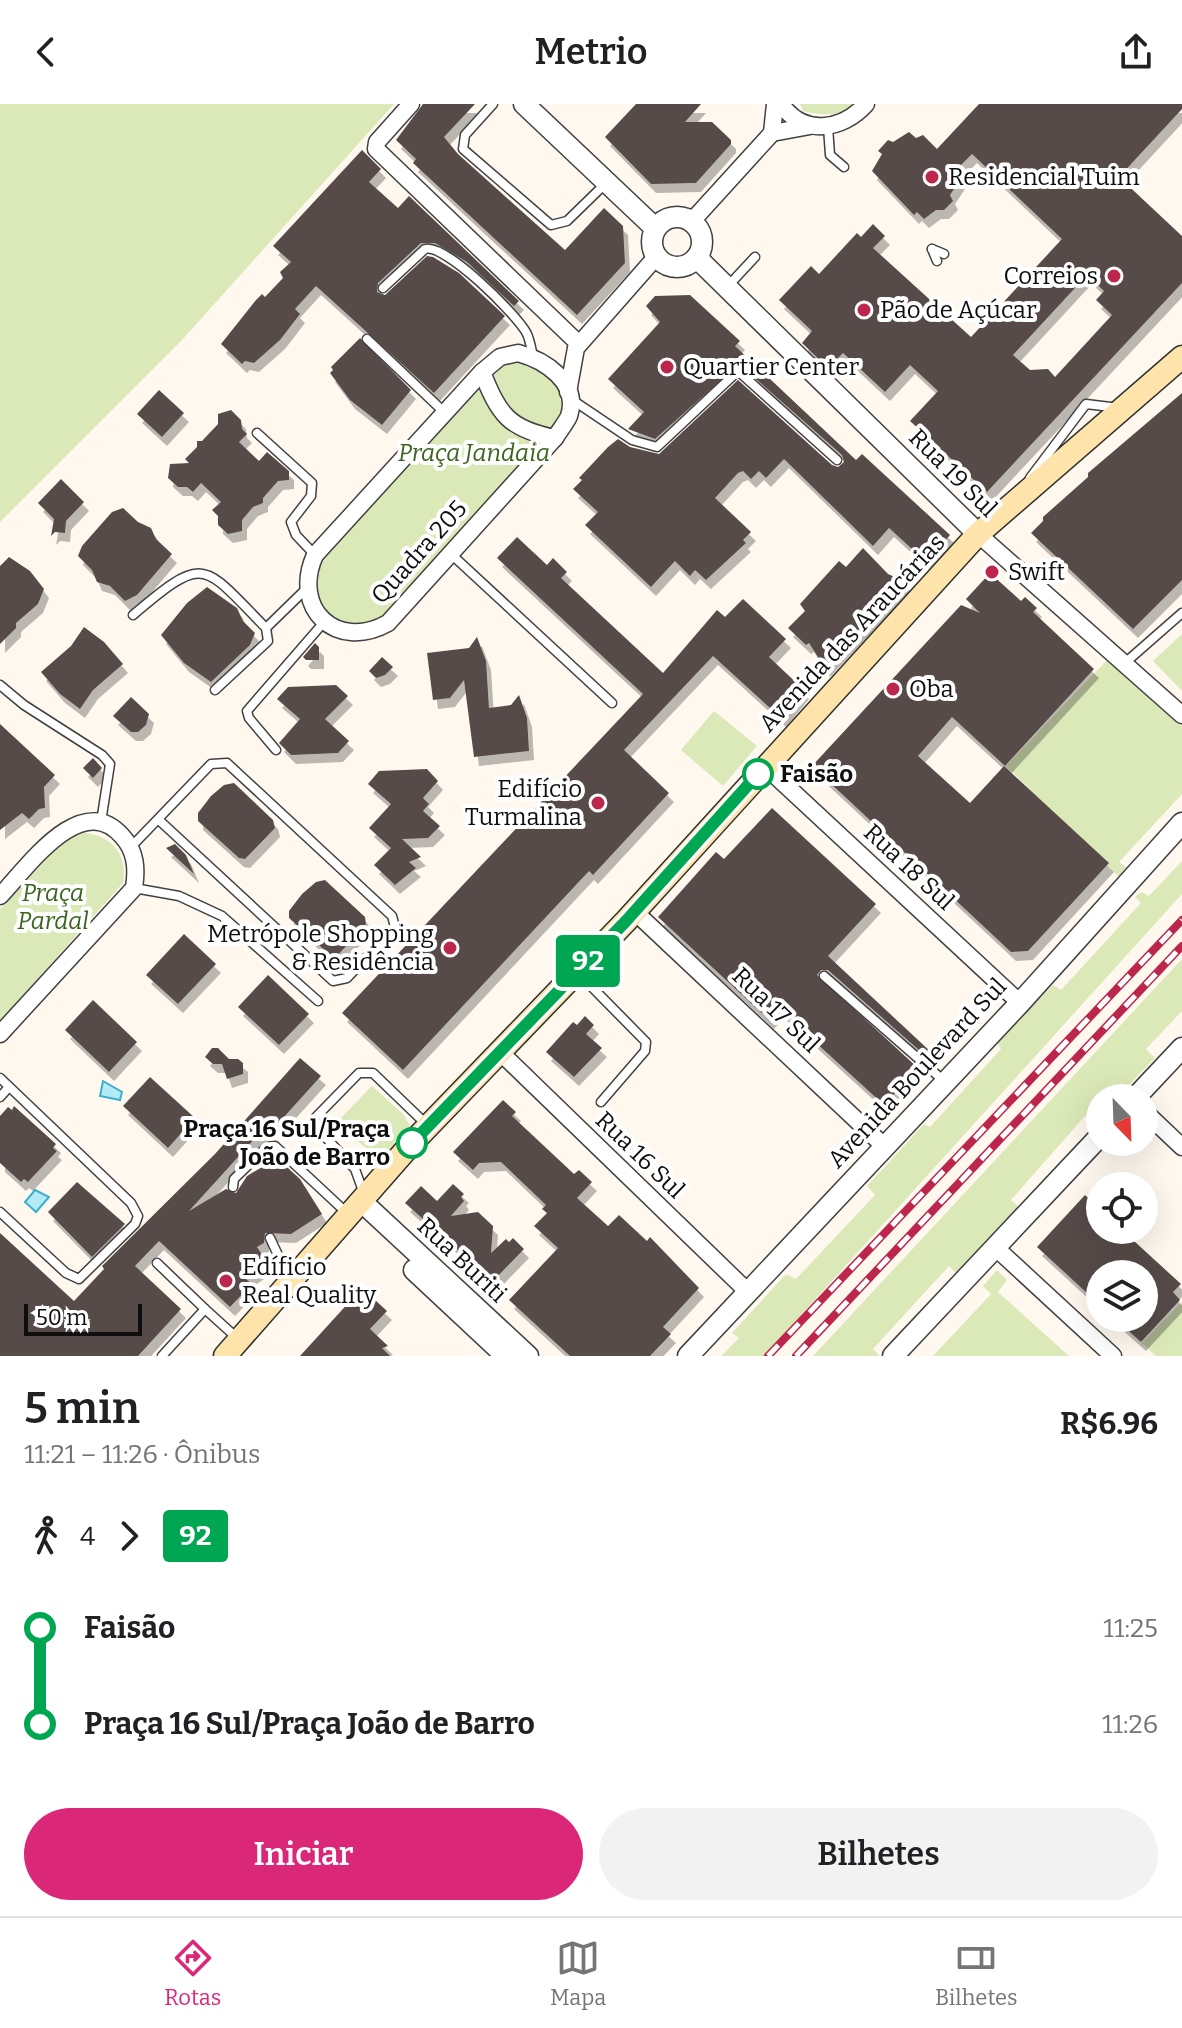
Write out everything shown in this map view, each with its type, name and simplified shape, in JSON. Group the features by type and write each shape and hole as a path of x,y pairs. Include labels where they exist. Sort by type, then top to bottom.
{"main road":[{"name":"Avenida das Araucárias","path":"232,1348 428,1126 634,911 978,534 1182,357"}],"street":[{"path":"411,104 377,142 376,149 578,346"},
{"path":"524,104 655,228"},
{"path":"778,104 789,115 810,126"},
{"path":"692,221 772,133 778,104"},
{"path":"772,133 810,126 828,127 849,120 862,106"},
{"path":"668,218 692,221 703,243 697,258 676,267 656,257 651,243 655,228 668,218"},
{"path":"536,359 578,346 656,257"},
{"name":"Rua 19 Sul","path":"697,258 978,534 1126,662 1182,715"},
{"name":"Quadra 205","path":"325,621 356,634 374,631 388,623 555,438 569,415 569,396 578,346"},
{"path":"325,621 305,590 306,574 315,555 482,372 500,357 518,353 536,359 560,377 569,396"},
{"path":"482,372 495,403 506,418 532,433 555,438"},
{"name":"Rua 18 Sul","path":"765,766 1020,1003"},
{"path":"0,896 61,832 79,823 101,822 117,830 131,847 134,888 0,1034"},
{"name":"Avenida Boulevard Sul","path":"688,1356 1020,1003 1182,823"},
{"name":"Rua 17 Sul","path":"634,911 884,1146"},
{"path":"1148,1084 1182,1048"},
{"name":"Rua 16 Sul","path":"500,1052 748,1292"},
{"path":"1158,1124 1182,1147"},
{"path":"893,1356 1086,1151"},
{"name":"Rua Buriti","path":"357,1207 506,1356"},
{"name":"Rua Buriti","path":"357,1207 528,1356"},
{"path":"996,1248 1113,1356"}],"lane":[{"path":"493,104 465,135 461,142 463,149 551,225 567,221 607,182"},
{"path":"828,127 830,155 844,167"},
{"path":"383,288 425,249 438,249 476,279 520,323 528,335 536,359"},
{"path":"937,261 932,249 944,254"},
{"path":"727,286 755,257"},
{"path":"367,339 444,412"},
{"path":"569,396 632,440 650,448 657,447 738,371 837,460"},
{"path":"257,433 312,483 311,496 291,522 296,535 315,555"},
{"path":"450,554 612,703"},
{"path":"133,615 176,578 192,571 206,572 266,628 268,641 215,690"},
{"path":"266,628 305,590"},
{"path":"1126,662 1182,613"},
{"path":"276,750 249,718 247,711 325,621"},
{"path":"0,685 24,705 102,755 110,764 101,822"},
{"path":"131,847 160,821 211,764 227,763 392,916 395,927 347,978 333,981 160,821"},
{"path":"134,888 179,896 222,916 318,1001"},
{"path":"577,972 646,1042 645,1051 601,1102"},
{"path":"824,976 945,1082"},
{"path":"357,1207 355,1169 316,1127 314,1119 359,1073 366,1071 373,1073 428,1126"},
{"path":"0,1078 131,1203 138,1216 135,1224 79,1279 66,1273 0,1212"},
{"path":"0,1097 9,1087"},
{"path":"233,1187 234,1179 267,1147 275,1146 357,1207"},
{"path":"270,1238 278,1255 284,1292"},
{"path":"157,1263 205,1309 232,1348"},
{"path":"162,1356 205,1309"}],"green space":[{"path":"0,104 394,104 182,340 0,522"},
{"path":"800,104 855,104 844,112 816,114 803,111"},
{"name":"Praça Jandaia","path":"518,353 555,371 569,415 374,631 325,621 306,574 444,412"},
{"path":"1182,634 1182,691 1153,661"},
{"path":"1109,658 1182,725 1182,794 1119,862 1126,867 1119,877 1006,766"},
{"path":"714,711 757,746 723,786 681,750"},
{"name":"Praça Pardal","path":"85,833 103,838 116,849 123,864 123,883 0,1021 0,909 63,841"},
{"path":"1182,861 1182,894 764,1356 721,1356 739,1338 732,1333 786,1274 796,1279 875,1195 867,1186 924,1124 930,1127 1001,1049 997,1043 1053,985 1061,990 1141,903 1135,897 1141,892 1149,896"},
{"path":"1182,959 1182,1011 1146,1049 1155,1058 1130,1084 1086,1084 1086,1115 1011,1200 1019,1207 956,1273 949,1266 873,1349 880,1356 813,1356"},
{"path":"372,1086 404,1115 410,1126 386,1156 379,1159 336,1123"},
{"path":"997,1270 1007,1280 998,1292 1069,1356 933,1356 991,1294 983,1286"},
{"path":"1182,1302 1182,1356 1156,1356 1142,1343 1153,1332 1158,1332 1158,1327"}],"water":[{"path":"103,1081 122,1092 120,1100 100,1096"},
{"path":"35,1190 49,1197 36,1212 25,1202"}],"building":[{"path":"423,104 475,104 444,137 458,154 565,250 604,208 623,226 625,263 577,315 413,163 416,159 396,140"},
{"path":"636,104 701,104 685,122 712,122 731,140 731,144 696,183 651,184 605,137"},
{"path":"979,104 1182,104 1182,109 1119,177 1182,236 1182,283 987,492 910,421 938,391 910,365 885,392 843,353 828,368 802,343 812,331 779,300 811,266 819,274 857,233 861,237 873,224 885,236 873,248 971,337 1062,239 972,154 953,173 960,180 950,195 953,201 944,210 936,210 924,219 917,212 914,215 872,171 882,154 878,151 888,140 893,142 909,132 916,138 923,135 937,149","holes":["1087,275 1104,291 1096,300 1112,315 1055,377 1048,369 1030,370 1013,355"]},
{"path":"362,150 381,169 369,182 398,208 409,196 519,301 514,306 467,262 435,243 421,243 378,283 377,292 385,295 427,256 433,257 459,273 505,316 434,393 316,286 295,309 300,314 280,340 254,363 245,361 242,364 221,344 256,300 262,294 265,297 283,278 280,272 291,262 273,246"},
{"path":"690,295 740,341 735,346 856,460 862,454 950,535 939,548 924,560 889,528 873,546 784,459 766,478 759,471 751,479 743,471 738,473 715,498 751,532 743,540 746,543 706,580 695,570 690,576 675,561 651,587 585,525 598,512 573,489 582,480 579,478 608,447 618,439 630,447 659,454 738,380 832,465 838,467 844,462 842,455 739,364 655,439 628,429 644,412 608,379 660,322 646,306 655,296"},
{"path":"360,338 411,390 382,425 350,400 330,373 333,370 331,367"},
{"path":"159,390 184,413 162,437 137,414"},
{"path":"1182,393 1182,580 1133,629 1031,533 1043,517 1088,477 1088,473"},
{"path":"231,410 241,420 242,429 247,434 239,442 259,461 267,452 289,471 289,480 278,481 263,498 263,503 253,507 242,520 242,531 228,534 218,525 218,516 212,510 221,502 201,483 193,492 187,487 178,487 168,478 170,464 189,463 185,459 197,447 197,441 202,441 218,424 218,414"},
{"path":"61,479 84,502 66,521 65,533 55,532 51,536 54,519 38,503"},
{"path":"123,508 138,522 151,528 156,539 172,554 137,595 125,601 110,586 97,582 92,570 78,556 82,546 112,512"},
{"path":"517,537 547,565 553,558 567,572 561,578 663,673 717,610 725,617 743,599 786,639 769,657 804,690 781,718 713,656 624,750 669,793 593,875 589,871 403,1070 342,1013 643,694 497,558"},
{"path":"863,548 888,574 906,582 825,668 809,643 806,645 788,628 805,611 800,604 839,561 846,567"},
{"path":"9,557 30,571 44,589 38,604 16,623 16,628 0,644 0,566"},
{"path":"990,573 1021,601 1025,597 1037,608 1033,612 1094,669 1005,766 952,717 918,756 970,803 1004,766 1109,863 1028,951 1011,952 812,766 961,605 980,613 966,599"},
{"path":"207,587 237,608 243,621 255,633 250,645 211,682 184,663 161,635 187,603"},
{"path":"84,627 104,642 123,664 93,690 80,709 60,694 41,672 71,646"},
{"path":"477,637 486,661 489,708 511,705 519,695 527,718 529,751 474,757 464,680 450,698 433,700 427,653 469,648"},
{"path":"315,643 319,647 319,660 306,660 303,657"},
{"path":"382,657 393,667 376,678 369,671"},
{"path":"336,685 348,696 325,719 349,741 338,753 291,755 279,743 300,719 277,699 288,687"},
{"path":"131,697 149,714 146,725 138,732 131,732 113,716"},
{"path":"0,724 55,775 44,787 45,808 39,809 29,819 22,813 0,830"},
{"path":"93,758 102,768 93,778 83,768"},
{"path":"427,769 438,781 423,798 429,804 423,811 440,826 428,838 402,839 421,857 409,862 416,868 395,885 374,865 391,848 369,828 391,804 368,784 379,771"},
{"path":"234,783 273,820 275,828 245,859 239,858 198,821 198,813 211,796 224,785"},
{"path":"772,808 876,904 828,956 932,1053 928,1058 828,970 821,970 817,975 918,1068 884,1105 779,1009 769,1020 658,917 716,852 724,859"},
{"path":"175,844 186,855 194,874 166,848"},
{"path":"325,880 365,917 366,924 337,956 330,955 289,918 289,911 302,894 316,882"},
{"path":"184,934 216,964 178,1004 146,975"},
{"path":"268,975 309,1014 279,1045 238,1007"},
{"path":"93,1000 137,1042 109,1072 65,1030"},
{"path":"585,1016 594,1025 586,1034 602,1048 574,1077 546,1052 573,1022 577,1025"},
{"path":"212,1048 218,1048 229,1059 238,1059 243,1063 243,1074 227,1079 222,1064 213,1064 205,1057"},
{"path":"300,1058 321,1076 274,1128 269,1123 189,1211 226,1189 236,1193 247,1176 277,1158 300,1179 322,1214 291,1234 265,1233 264,1243 257,1247 268,1264 246,1279 252,1284 230,1307 159,1241 135,1266 181,1309 138,1356 0,1356 0,1233 74,1301 104,1269 102,1266 215,1154"},
{"path":"150,1077 195,1118 168,1148 123,1106"},
{"path":"503,1100 516,1112 512,1116 574,1174 579,1170 592,1182 577,1198 608,1226 619,1215 647,1241 650,1237 699,1288 663,1327 671,1334 650,1356 570,1356 509,1300 558,1248 534,1226 547,1213 542,1209 546,1205 501,1162 479,1163 473,1170 453,1152"},
{"path":"14,1106 56,1144 53,1148 57,1151 28,1182 24,1179 21,1182 0,1163 0,1116 8,1107 12,1110"},
{"path":"77,1182 125,1224 92,1257 48,1212"},
{"path":"453,1184 464,1194 461,1197 464,1201 451,1216 478,1212 493,1226 491,1253 506,1239 509,1242 513,1238 524,1249 493,1281 405,1203 421,1186 437,1201"},
{"path":"1085,1195 1086,1244 1137,1244 1155,1260 1086,1260 1086,1292 1037,1247"},
{"path":"1158,1263 1181,1284 1173,1292 1180,1300 1158,1324"},
{"path":"362,1288 387,1311 370,1329 388,1346 382,1348 390,1356 300,1356"},
{"path":"1130,1332 1150,1332 1141,1342"}],"railway":[{"path":"768,1356 1182,920"},
{"path":"796,1356 1182,946"}],"bus line":[{"name":"92","path":"412,1143 626,921 758,774"}],"place":[{"name":"Residencial Tuim","path":"932,177"},
{"name":"Correios","path":"1114,276"},
{"name":"Pão de Açúcar","path":"864,310"},
{"name":"Quartier Center","path":"667,367"},
{"name":"Swift","path":"992,572"},
{"name":"Oba","path":"893,689"},
{"name":"Faisão","path":"758,774"},
{"name":"Edifício Turmalina","path":"598,803"},
{"name":"Metrópole Shopping & Residência","path":"450,948"},
{"name":"Praça 16 Sul/Praça João de Barro","path":"412,1143"},
{"name":"Edíficio Real Quality","path":"226,1281"}]}
